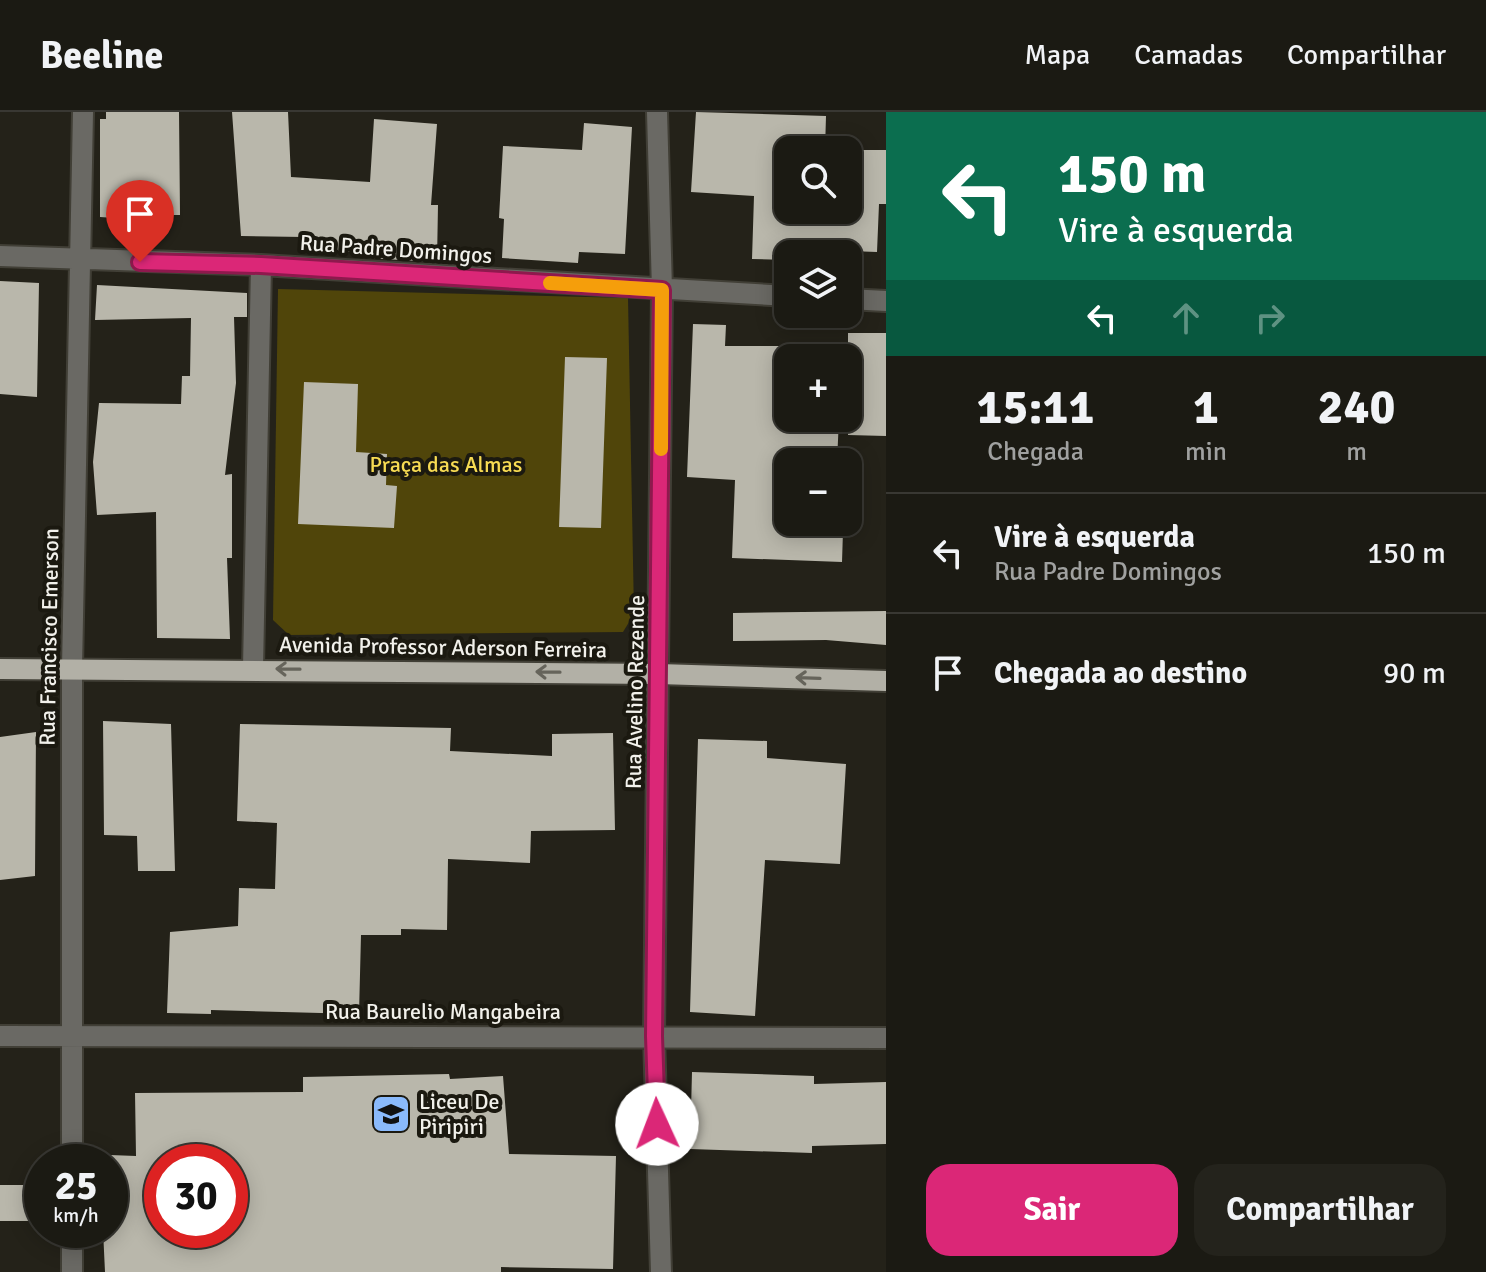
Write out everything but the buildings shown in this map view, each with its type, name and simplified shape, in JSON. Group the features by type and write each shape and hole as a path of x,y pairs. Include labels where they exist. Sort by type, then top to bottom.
{"main road":[{"name":"Avenida Professor Aderson Ferreira","path":"0,669 253,668 886,681"}],"street":[{"name":"Rua Francisco Emerson","path":"72,1144 72,668 83,112"},
{"name":"Rua Avelino Rezende","path":"657,112 662,290 654,1036 661,1272"},
{"name":"Rua Padre Domingos","path":"0,256 261,265 774,295"},
{"path":"253,668 261,265"},
{"path":"862,300 886,301"},
{"name":"Rua Baurelio Mangabeira","path":"0,1036 886,1038"},
{"path":"72,1248 72,1272"}],"green space":[{"name":"Praça das Almas","path":"278,289 628,298 634,614 623,632 289,635 273,620"}],"slow traffic":[{"path":"550,283 662,290 661,449"}],"place":[{"name":"Liceu De Piripiri","path":"391,1114"}],"route":[{"path":"140,262 261,265 662,290 654,1036 657,1124"}]}
